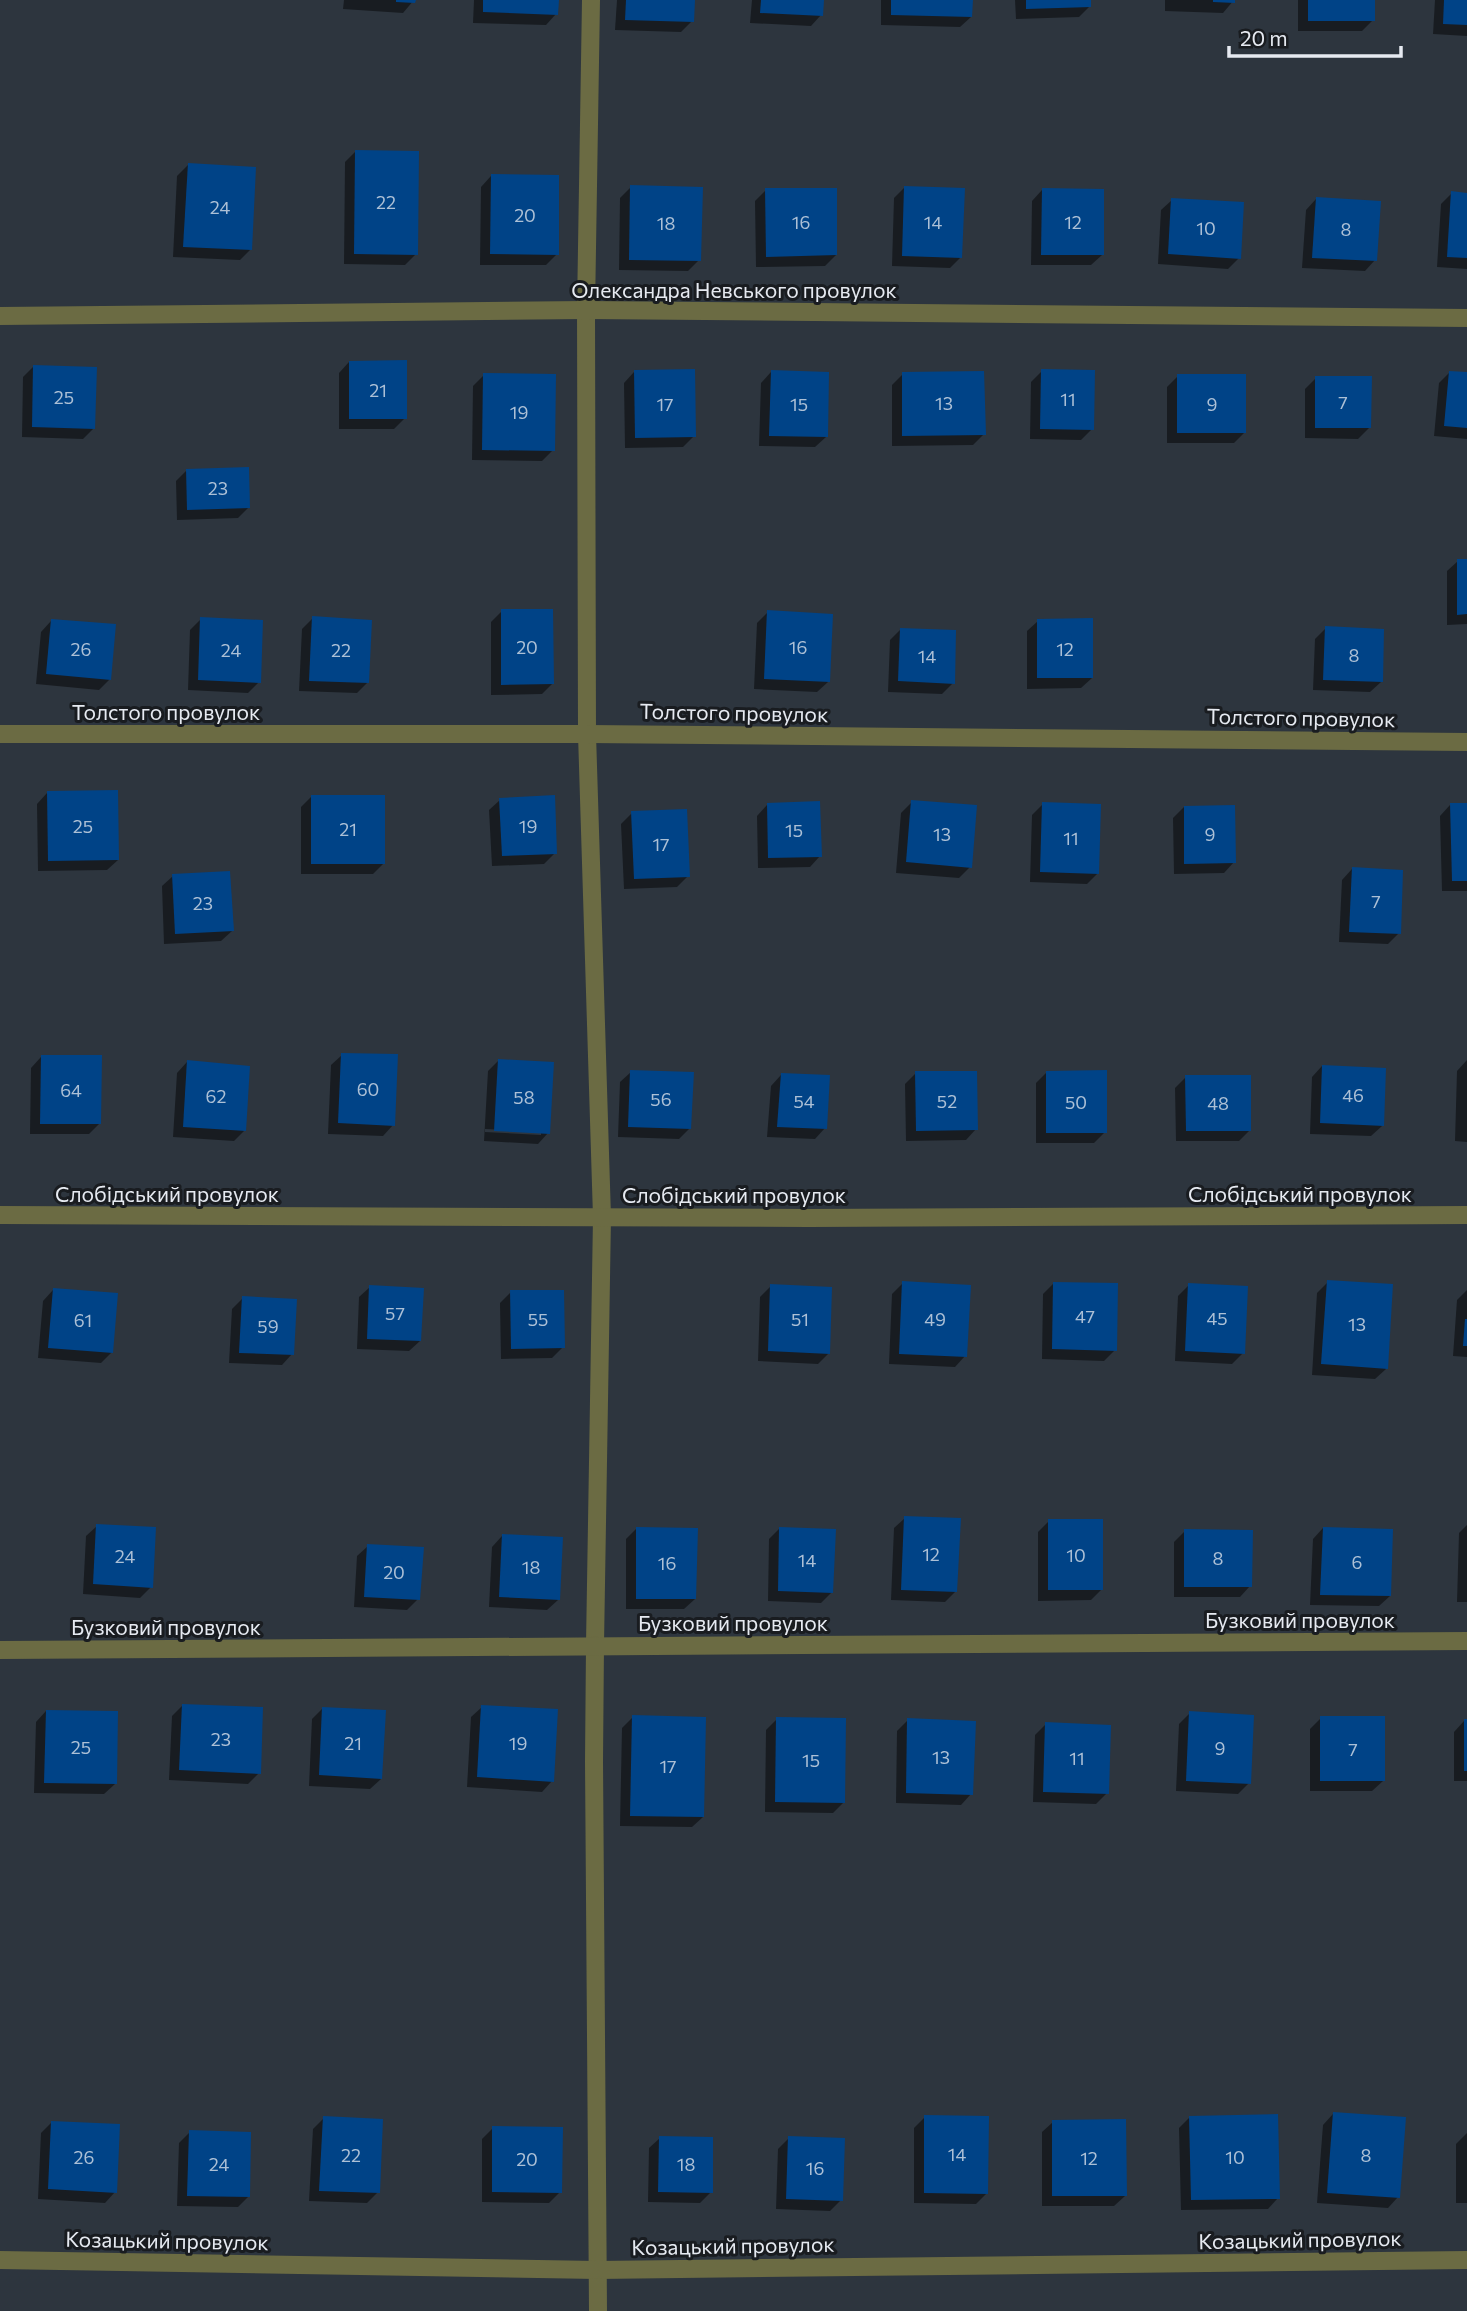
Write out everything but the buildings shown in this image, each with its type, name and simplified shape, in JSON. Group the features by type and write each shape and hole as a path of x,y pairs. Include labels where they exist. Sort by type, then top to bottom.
{"street":[{"path":"591,0 586,310 587,734 602,1217 595,1645 598,2311"},
{"name":"Олександра Невського провулок","path":"0,316 586,310 1467,318"},
{"name":"Толстого провулок","path":"0,734 587,734 1467,742"},
{"name":"Слобідський провулок","path":"0,1215 1467,1215"},
{"name":"Бузковий провулок","path":"0,1650 1467,1642"},
{"name":"Козацький провулок","path":"0,2260 597,2270 1467,2260"}]}
